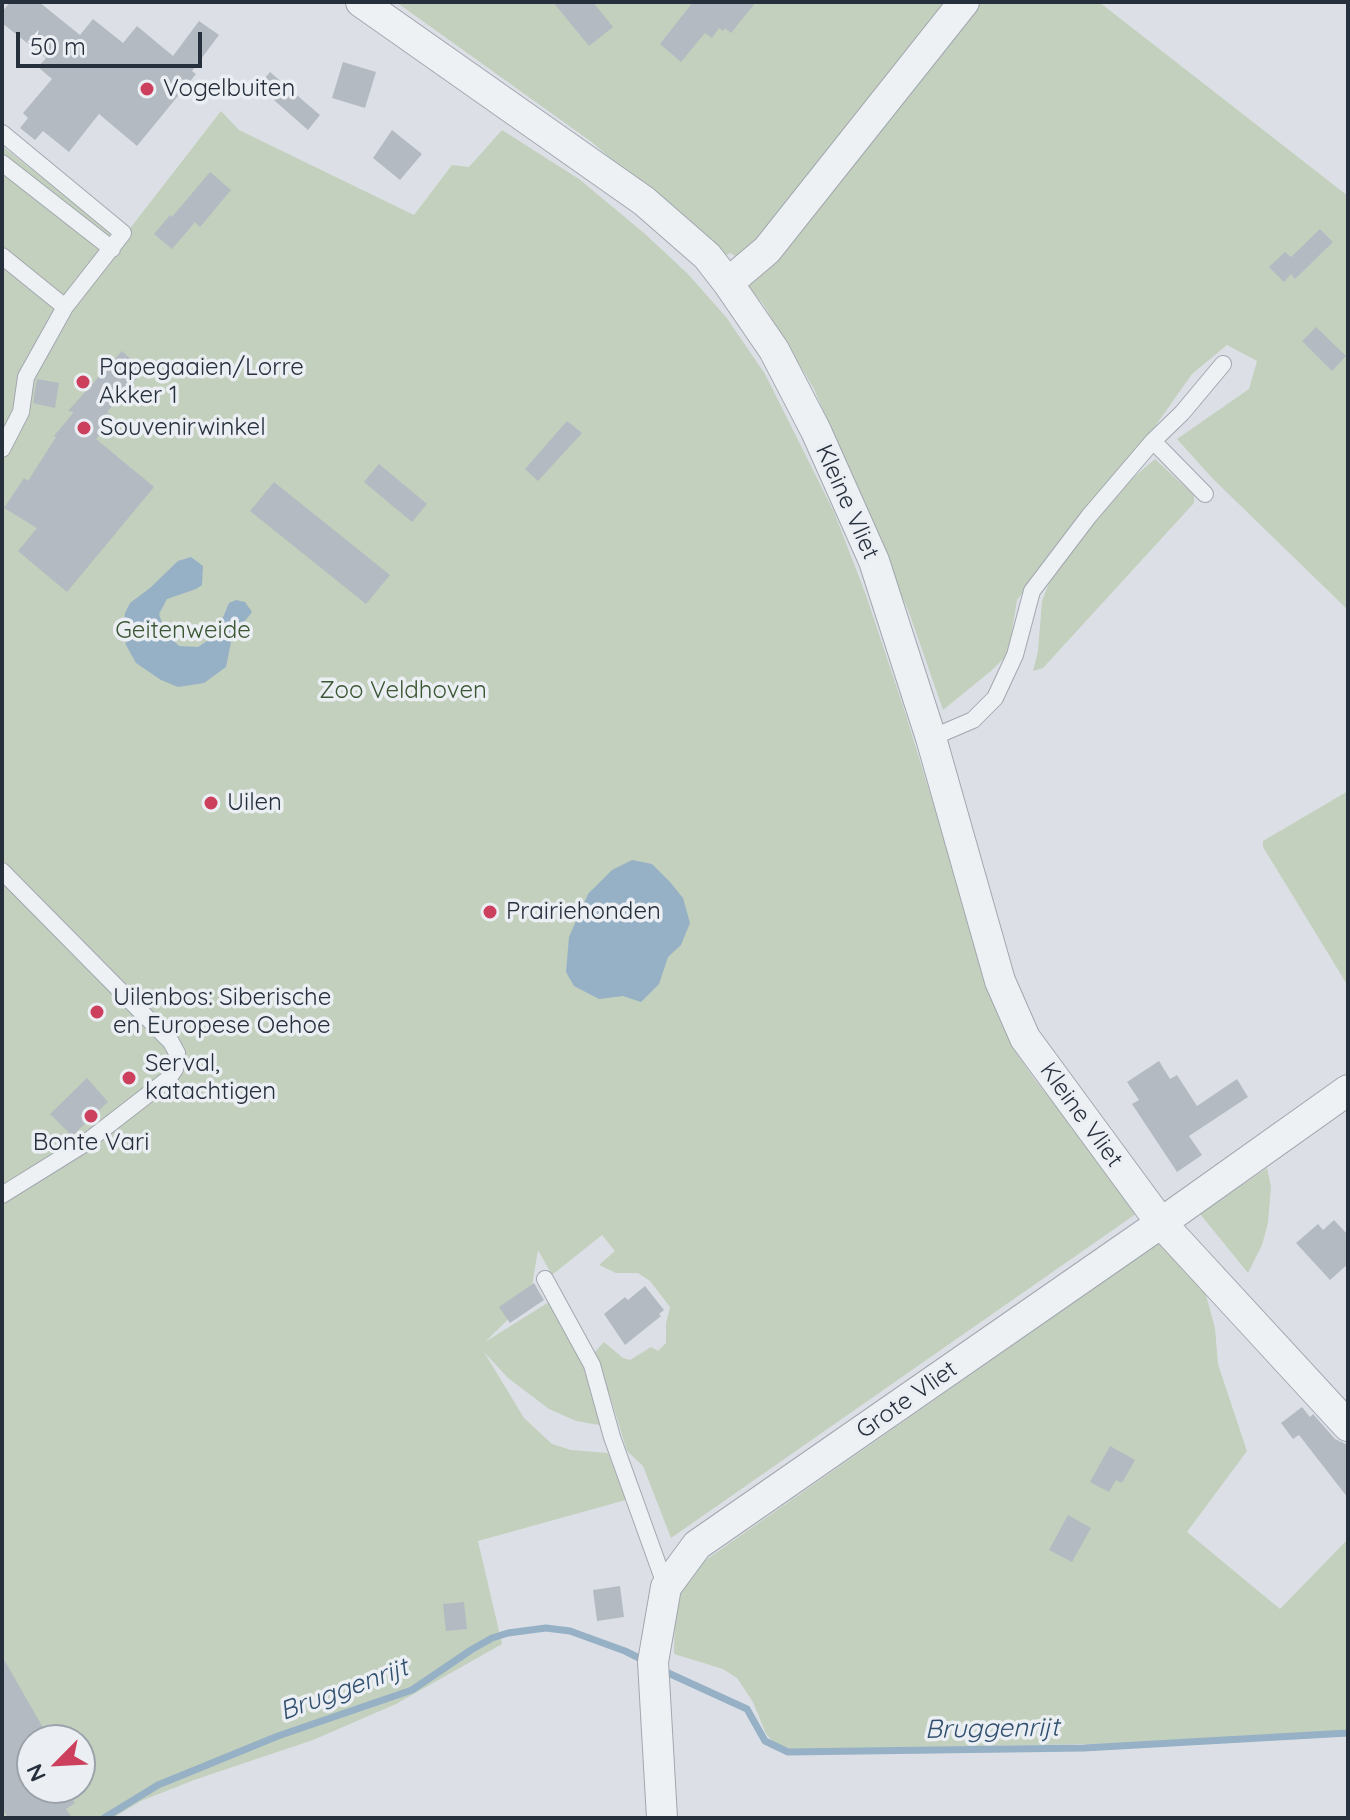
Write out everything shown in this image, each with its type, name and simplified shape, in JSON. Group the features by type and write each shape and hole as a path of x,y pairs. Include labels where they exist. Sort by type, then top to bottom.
{"street":[{"name":"Kleine Vliet","path":"361,2 644,201 707,256 728,283 774,350 816,431 874,561 931,738 1000,981 1025,1038 1161,1223 1348,1426"},
{"path":"728,283 767,250 964,2"},
{"name":"Grote Vliet","path":"662,1818 653,1662 666,1587 697,1545 1348,1090"}],"lane":[{"path":"2,133 123,233 65,307 26,377 21,412 2,449"},
{"path":"2,163 112,249"},
{"path":"2,256 65,307"},
{"path":"931,738 973,720 995,698 1012,665 1032,591 1089,516 1223,364"},
{"path":"1153,441 1205,494"},
{"path":"2,871 171,1042 177,1053 175,1069 168,1079 84,1144 2,1195"},
{"path":"545,1279 592,1365 612,1437 666,1587"}],"green space":[{"path":"396,2 959,2 744,261 730,253 722,258 593,143"},
{"path":"972,2 1099,2 1348,196 1348,610 1213,479 1177,439 1249,389 1257,361 1227,345 1192,374 1149,435 1017,600 1010,644 1004,658 943,710 910,615 814,389 763,304 744,282"},
{"name":"Zoo Veldhoven","path":"221,111 239,130 414,215 452,165 469,167 502,130 579,179 644,233 688,274 726,317 765,374 834,512 866,595 998,1014 1015,1051 1035,1080 1143,1209 671,1538 643,1466 627,1451 594,1353 604,1342 630,1360 651,1347 658,1351 666,1343 670,1307 650,1281 638,1273 616,1273 599,1265 615,1251 602,1235 552,1275 538,1250 530,1298 485,1342 552,1300 586,1367 605,1426 576,1421 549,1409 508,1378 484,1352 524,1418 552,1444 571,1450 608,1453 626,1500 478,1541 502,1644 396,1704 313,1740 141,1801 113,1818 2,1818 2,146 121,240"},
{"path":"1155,459 1194,495 1194,503 1043,668 1033,671 1038,651 1042,601 1056,565 1114,494"},
{"path":"1348,791 1348,986 1263,847 1263,841"},
{"path":"1267,1168 1271,1186 1268,1223 1262,1245 1248,1273 1200,1214"},
{"path":"1166,1238 1201,1277 1215,1328 1218,1364 1247,1451 1187,1532 1280,1609 1348,1539 1348,1735 1188,1742 788,1750 775,1744 766,1734 753,1702 737,1678 723,1669 674,1654 675,1607 680,1587 697,1566"}],"water":[{"path":"191,557 203,566 202,585 167,599 159,614 165,632 179,646 198,647 207,641 218,629 229,603 236,600 245,602 252,612 232,637 226,667 204,683 178,687 136,663 126,645 123,626 130,603 178,561"},
{"path":"632,860 652,864 670,882 683,898 690,923 681,945 668,957 659,984 641,1002 623,996 599,999 574,986 566,972 569,937 588,894 612,870"}],"building":[{"path":"10,2 39,2 80,35 93,19 123,43 137,26 173,56 199,21 219,35 192,71 196,74 137,146 99,114 69,152 43,131 35,140 20,128 28,118 23,113 52,79 38,67 46,58 2,23 2,12"},
{"path":"553,2 593,2 613,27 589,46"},
{"path":"693,2 756,2 731,33 719,28 712,38 705,33 681,62 660,44"},
{"path":"343,62 376,72 365,108 332,98"},
{"path":"270,72 320,115 308,130 258,86"},
{"path":"392,130 422,154 400,180 373,158"},
{"path":"210,172 231,190 200,227 195,222 172,249 154,234"},
{"path":"1320,229 1333,242 1295,279 1291,274 1284,282 1269,267 1285,252 1291,257"},
{"path":"1316,327 1346,356 1332,371 1302,341"},
{"path":"122,351 144,371 107,412 114,418 96,439 154,487 67,592 18,551 37,528 4,508 24,478 28,481 54,436 74,412 68,411"},
{"path":"37,379 59,383 55,408 33,403"},
{"path":"567,421 582,433 538,481 525,469"},
{"path":"379,464 427,504 412,522 364,482"},
{"path":"274,482 390,575 366,604 250,511"},
{"path":"1159,1061 1170,1079 1177,1075 1197,1106 1237,1079 1248,1097 1189,1136 1202,1155 1177,1172 1132,1104 1139,1100 1127,1082"},
{"path":"87,1078 108,1102 72,1136 50,1114"},
{"path":"1334,1220 1348,1235 1348,1264 1330,1280 1296,1243 1318,1224 1323,1230"},
{"path":"534,1283 544,1300 510,1323 499,1307"},
{"path":"645,1286 664,1310 659,1314 661,1316 625,1345 604,1314"},
{"path":"1302,1407 1310,1417 1313,1414 1335,1439 1348,1445 1348,1498 1299,1435 1293,1439 1281,1423"},
{"path":"1110,1446 1135,1460 1122,1483 1116,1480 1109,1492 1090,1482"},
{"path":"1068,1515 1091,1528 1072,1562 1049,1550"},
{"path":"620,1586 624,1617 597,1621 593,1590"},
{"path":"464,1602 467,1629 446,1631 443,1604"},
{"path":"2,1656 41,1724 16,1724 16,1804 74,1804 66,1809 72,1818 8,1818 2,1808"}],"waterway":[{"name":"Bruggenrijt","path":"104,1818 158,1785 278,1736 412,1690 471,1650 508,1633 546,1628 570,1631 645,1661"},
{"name":"Bruggenrijt","path":"666,1672 747,1709 765,1741 788,1752 1084,1748 1348,1733"}],"place":[{"name":"Vogelbuiten","path":"147,89"},
{"name":"Papegaaien/Lorre Akker 1","path":"83,382"},
{"name":"Souvenirwinkel","path":"84,428"},
{"name":"Uilen","path":"211,803"},
{"name":"Prairiehonden","path":"490,912"},
{"name":"Uilenbos: Siberische en Europese Oehoe","path":"97,1012"},
{"name":"Serval, katachtigen","path":"129,1078"},
{"name":"Bonte Vari","path":"91,1116"}],"park label":[{"name":"Geitenweide","path":"183,631"}]}
